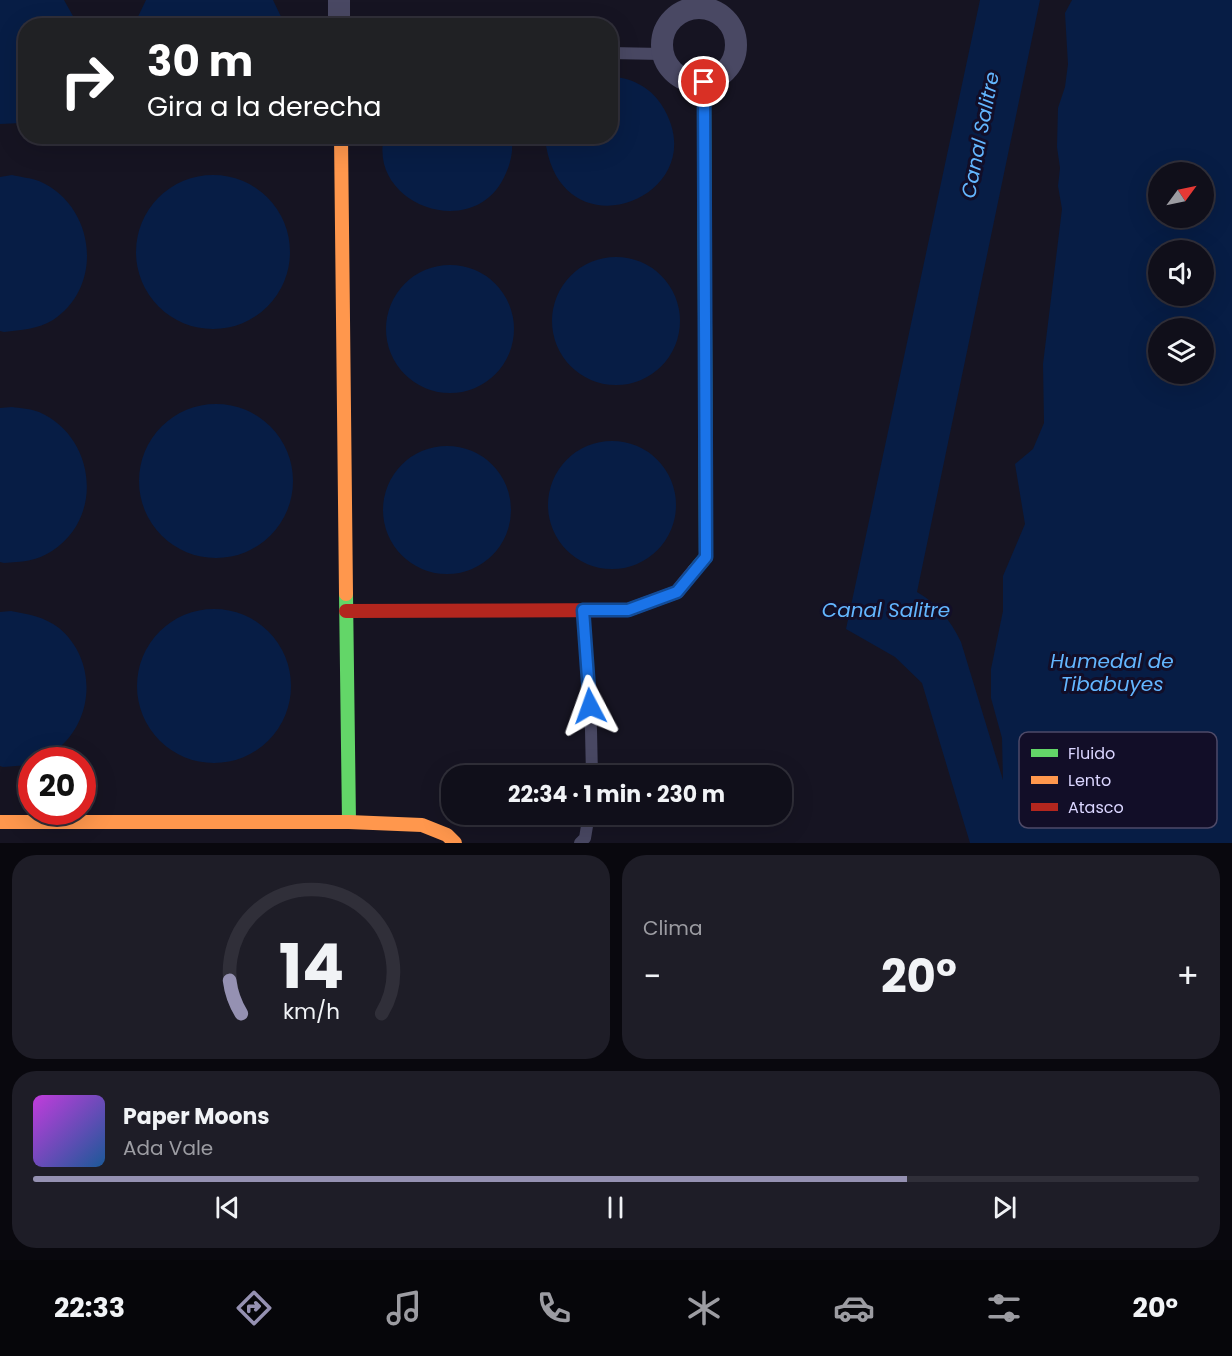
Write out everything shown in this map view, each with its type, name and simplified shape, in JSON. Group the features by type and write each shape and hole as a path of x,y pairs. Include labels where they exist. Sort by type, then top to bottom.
{"street":[{"path":"339,0 339,18"},
{"path":"699,4 724,18 732,30 736,43 734,57 728,69 717,78 704,82 691,82 678,76 668,67 662,54 662,41 670,22 699,4"},
{"path":"346,611 628,610 677,592 706,557 704,82"},
{"path":"341,144 349,822"},
{"path":"0,822 349,822 422,825 447,835 455,843"}],"lane":[{"path":"618,53 662,54"},
{"path":"583,610 592,765"},
{"path":"580,843 585,838 587,825"}],"water":[{"path":"0,0 64,0 74,18 18,18 18,123 0,124"},
{"path":"146,0 273,0 282,18 137,18"},
{"name":"Humedal de Tibabuyes","path":"980,0 1040,0 917,592 943,613 961,642 1003,780 1002,738 991,698 991,669 1003,611 1003,576 1025,524 1015,464 1033,449 1044,423 1043,364 1062,209 1058,186 1060,168 1057,147 1058,108 1065,87 1068,64 1065,13 1072,0 1232,0 1232,843 970,843 922,683 895,657 846,629"},
{"path":"618,77 645,88 661,104 674,137 670,165 654,188 630,202 603,206 577,198 556,176 547,144 618,144"},
{"path":"384,144 512,144 512,155 506,173 492,195 472,207 450,211 428,208 408,197 392,182 383,161"},
{"path":"12,175 39,181 58,192 72,208 82,227 86,247 86,267 81,287 70,305 53,320 23,330 4,332 0,331 0,177"},
{"path":"213,175 243,180 268,197 285,222 290,252 285,282 268,307 243,324 213,329 183,324 158,307 141,282 136,252 141,222 158,197 183,180"},
{"path":"616,257 641,261 662,275 676,296 680,321 676,346 662,367 641,381 616,385 591,381 570,367 556,346 552,321 556,296 570,275 591,261"},
{"path":"450,265 475,269 496,283 510,304 514,329 510,354 496,375 475,389 450,393 425,389 404,375 390,354 386,329 390,304 404,283 425,269"},
{"path":"216,404 246,409 271,426 288,451 293,481 288,511 271,536 246,553 216,558 186,553 161,536 144,511 139,481 144,451 161,426 186,409"},
{"path":"12,407 39,412 58,423 72,439 82,458 86,478 86,498 80,518 69,536 52,551 35,559 4,563 0,562 0,408"},
{"path":"612,441 637,445 658,459 672,480 676,505 672,530 658,551 637,565 612,569 587,565 566,551 552,530 548,505 552,480 566,459 587,445"},
{"path":"447,446 472,450 493,464 507,485 511,510 507,535 493,556 472,570 447,574 422,570 401,556 387,535 383,510 387,485 401,464 422,450"},
{"path":"214,609 244,614 269,631 286,656 291,686 286,716 269,741 244,758 214,763 184,758 159,741 142,716 137,686 142,656 159,631 184,614"},
{"path":"11,611 30,615 59,628 80,655 85,671 86,688 85,704 80,720 72,734 60,747 18,747 18,766 3,767 0,766 0,612"}],"traffic: fast":[{"path":"694,571 706,557 704,82"},
{"path":"346,594 349,822"}],"traffic: slow":[{"path":"341,144 346,594"},
{"path":"0,822 349,822 422,825 447,835 455,843"}],"traffic: jam":[{"path":"346,611 628,610 677,592 694,571"}],"route":[{"path":"590,706 583,610 628,610 677,592 706,557 704,82"}],"water label":[{"name":"Canal Salitre","path":"980,135"},
{"name":"Canal Salitre","path":"886,610"}]}
